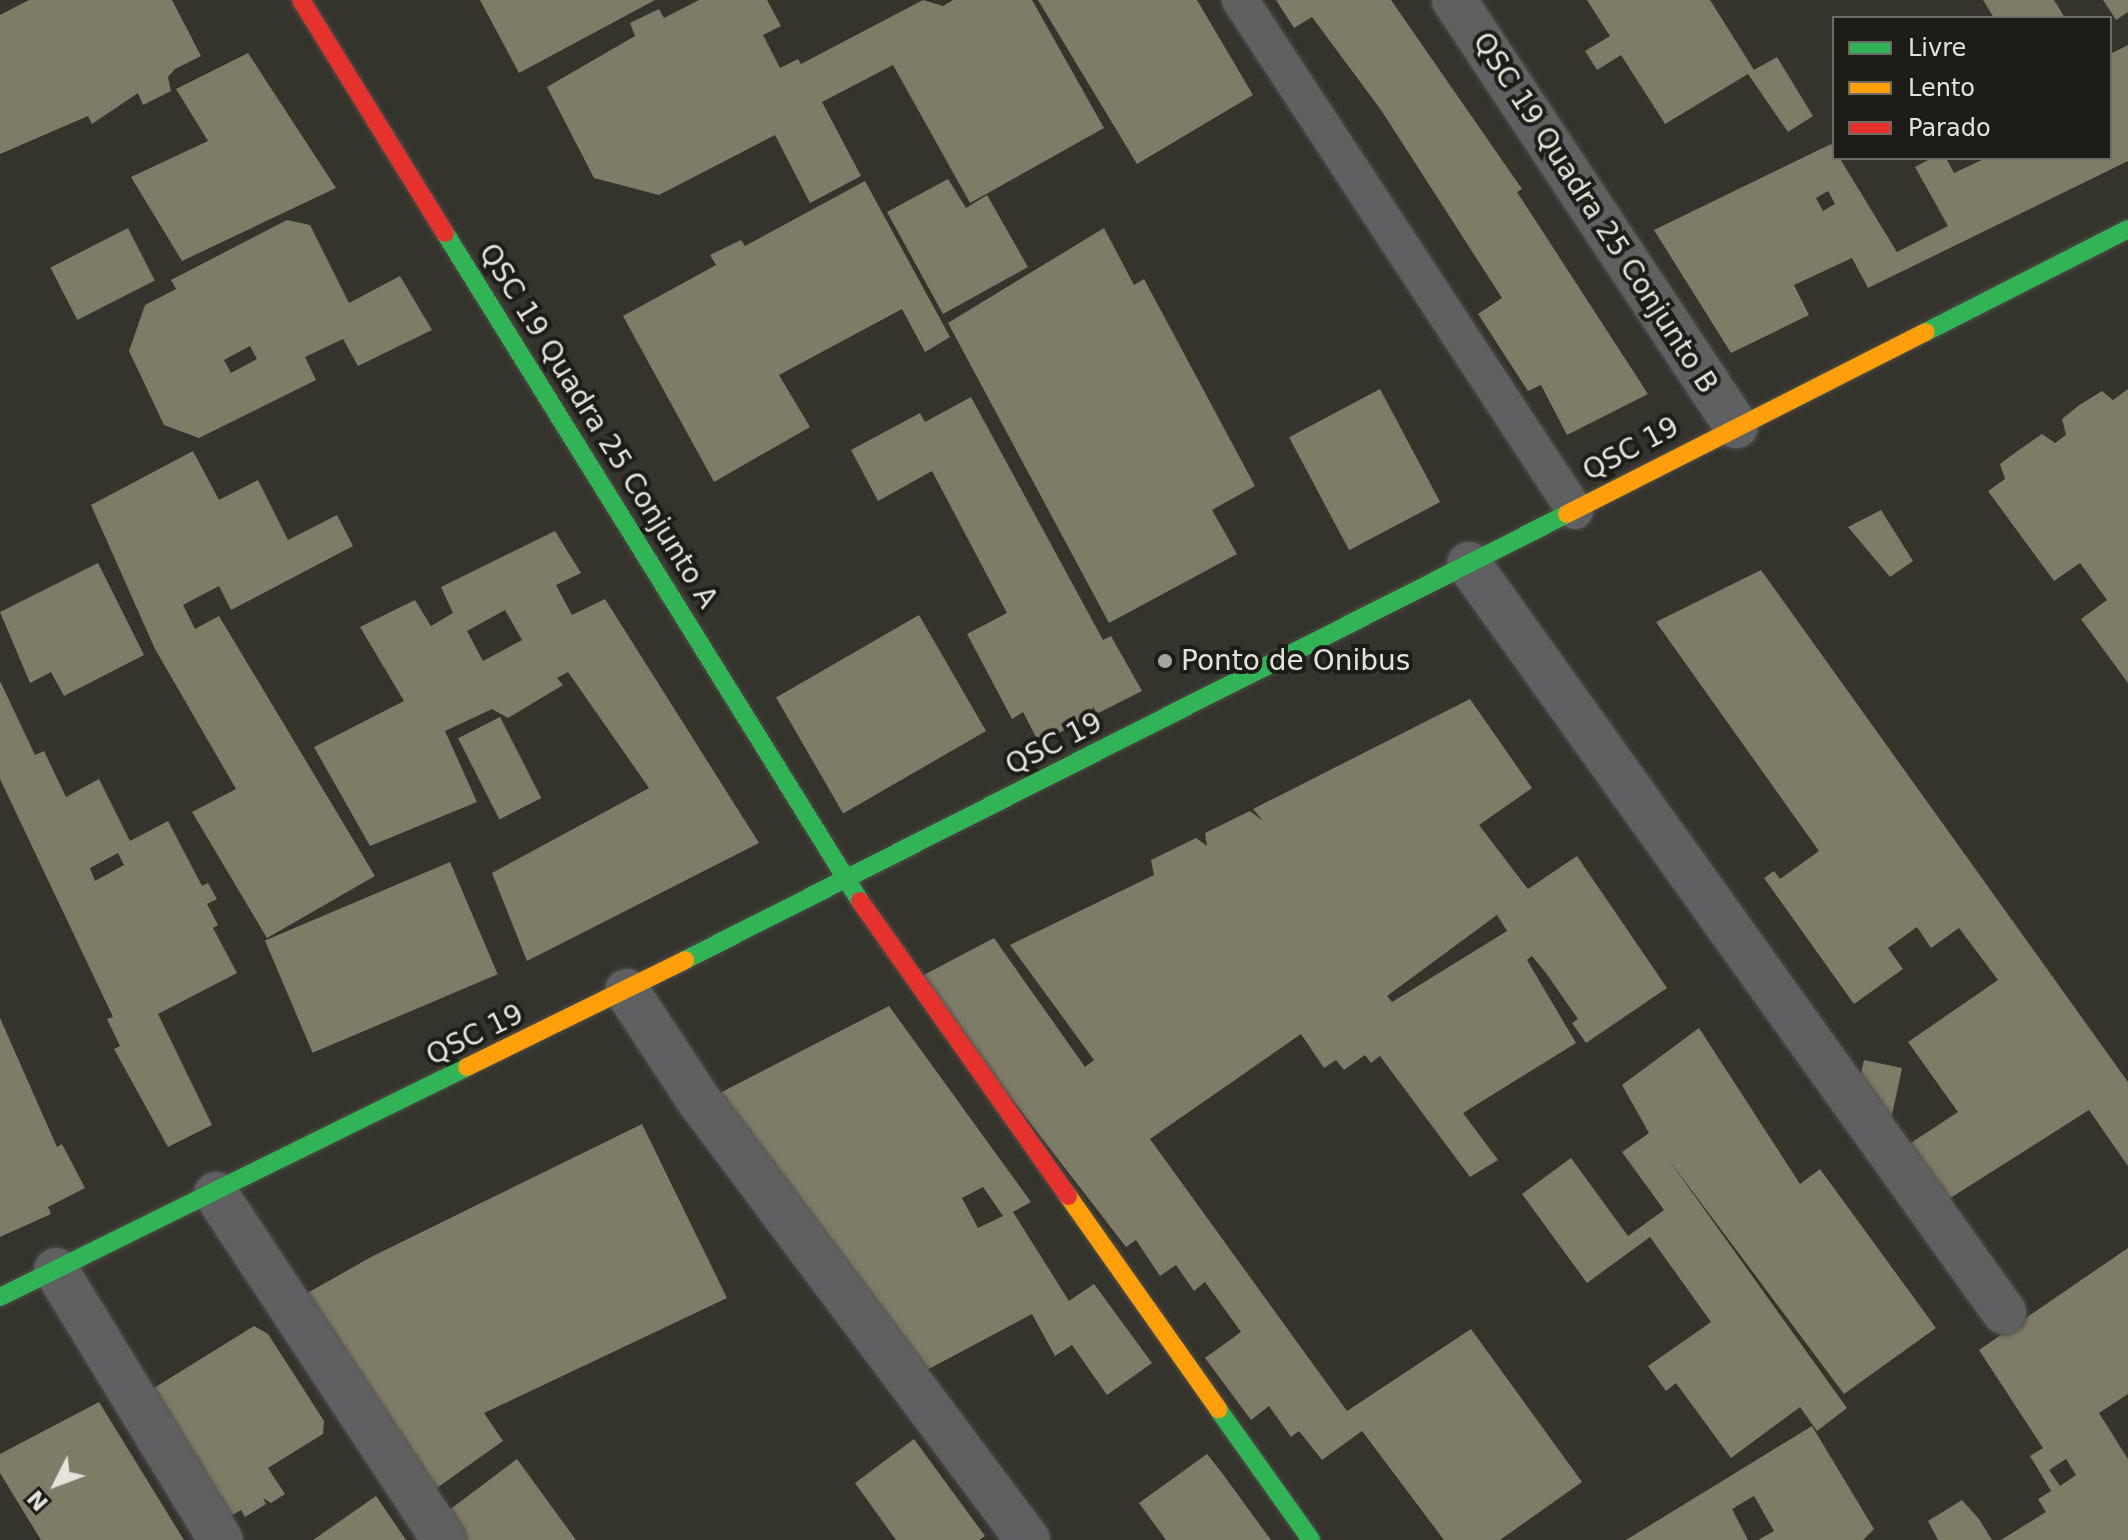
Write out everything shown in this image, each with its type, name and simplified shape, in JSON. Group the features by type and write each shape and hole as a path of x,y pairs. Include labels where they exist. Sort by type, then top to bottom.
{"street":[{"name":"QSC 19 Quadra 25 Conjunto A","path":"301,0 846,881 1311,1540"},
{"name":"QSC 19 Quadra 25 Conjunto B","path":"1454,0 1736,426"},
{"name":"QSC 19","path":"0,1297 627,991 2128,229"},
{"path":"1469,564 2004,1312"},
{"path":"627,991 700,1102 1028,1540"},
{"path":"216,1194 444,1540"},
{"path":"56,1270 221,1540"}],"lane":[{"path":"1240,0 1575,511"}],"building":[{"path":"29,0 172,0 201,56 175,69 168,77 171,91 143,105 138,93 92,124 88,116 0,154 0,15"},
{"path":"480,0 655,0 519,73"},
{"path":"699,0 767,0 781,26 763,35 780,68 798,59 801,64 923,0 943,6 953,0 1032,0 1104,128 970,203 893,65 822,102 861,176 810,203 775,135 659,195 594,178 547,87 635,36 630,23 659,9 664,18"},
{"path":"1038,0 1197,0 1253,95 1137,164"},
{"path":"1276,0 1391,0 1522,189 1517,192 1648,394 1567,435 1541,385 1528,391 1478,314 1502,298 1381,110 1312,17 1294,28"},
{"path":"1587,0 1710,0 1754,70 1777,57 1813,116 1788,132 1748,74 1665,124 1621,55 1597,70 1585,51 1610,36"},
{"path":"1983,0 2054,0 2064,16 1993,16"},
{"path":"2103,0 2128,0 2128,12 2116,20"},
{"path":"2128,45 2128,161 1868,288 1852,258 1794,285 1809,315 1731,353 1654,230 1831,144 1832,160 1841,160 1897,252 1948,226 1915,167 1928,160 1947,160 1954,173 1982,160 2112,160 2112,53","holes":["1828,191 1835,204 1823,211 1816,198"]},
{"path":"248,53 336,188 182,261 131,177 208,141 176,89"},
{"path":"948,179 966,208 987,195 1028,267 943,314 887,212"},
{"path":"865,181 950,337 925,352 902,309 779,375 810,427 714,482 623,316 716,265 710,255 741,240 745,246"},
{"path":"287,220 310,225 349,303 400,276 432,330 358,366 343,339 305,357 316,380 199,438 164,425 129,351 145,305 176,289 171,280","holes":["250,346 257,359 231,373 224,360"]},
{"path":"128,228 155,281 77,320 50,267"},
{"path":"1104,228 1134,285 1144,279 1255,486 1212,510 1237,554 1109,623 948,323"},
{"path":"1380,389 1440,502 1349,550 1289,437"},
{"path":"2128,389 2128,683 2081,619 2107,600 2080,563 2054,581 1988,491 2005,479 2000,464 2016,452 2042,434 2055,443 2066,435 2062,419 2078,406 2102,391 2113,400"},
{"path":"971,397 1103,640 1111,636 1142,691 1039,743 1023,712 1012,719 967,634 1007,613 932,471 878,501 851,450 920,413 925,422"},
{"path":"193,451 219,500 258,480 288,540 337,515 353,546 231,610 219,586 183,605 195,629 219,616 375,876 267,938 192,812 236,789 155,649 91,505"},
{"path":"1881,510 1913,561 1890,577 1848,527"},
{"path":"555,531 581,573 556,585 572,615 605,599 759,843 527,961 492,873 649,788 568,672 557,678 563,685 508,718 492,709 445,731 477,802 370,846 314,747 404,701 360,627 415,600 431,626 453,613 441,587","holes":["505,610 522,640 483,661 467,631"]},
{"path":"98,563 144,655 64,696 51,672 30,683 0,612"},
{"path":"1761,570 2128,1082 2128,1166 2089,1110 1933,1209 1894,1154 1958,1112 1908,1042 1998,980 1959,928 1931,948 1917,927 1888,948 1903,969 1854,1004 1764,878 1774,871 1780,879 1819,851 1656,622"},
{"path":"919,615 986,731 843,814 776,698"},
{"path":"0,681 35,755 44,751 66,797 99,779 130,841 168,821 202,886 208,883 217,899 207,904 218,925 213,928 237,973 158,1014 212,1125 168,1147 114,1049 120,1046 107,1019 113,1017 0,779","holes":["118,853 124,865 95,881 90,868"]},
{"path":"1470,699 1532,788 1479,825 1528,889 1577,856 1667,988 1586,1043 1572,1023 1578,1019 1546,973 1532,956 1527,960 1576,1043 1463,1113 1498,1160 1470,1177 1380,1056 1371,1063 1365,1055 1344,1070 1336,1060 1324,1068 1301,1034 1150,1139 1347,1411 1471,1329 1582,1482 1500,1540 1444,1540 1362,1431 1322,1460 1299,1431 1291,1437 1269,1406 1251,1420 1205,1358 1241,1332 1205,1282 1194,1291 1176,1265 1160,1276 1136,1240 1126,1247 918,978 994,938 1085,1067 1094,1060 1010,945 1154,875 1151,860 1196,838 1207,846 1205,833 1250,811 1263,821 1253,809","holes":["1497,915 1507,931 1392,1002 1387,996"]},
{"path":"500,717 541,798 499,819 458,738"},
{"path":"450,862 498,974 313,1053 265,941"},
{"path":"889,1006 1031,1202 1013,1212 1069,1301 1094,1284 1152,1363 1107,1395 1072,1345 1055,1356 1032,1314 908,1380 712,1097","holes":["983,1187 1003,1216 978,1228 962,1198"]},
{"path":"0,1018 57,1147 62,1144 85,1188 48,1207 51,1214 0,1237"},
{"path":"1699,1028 1800,1184 1820,1169 1936,1328 1844,1394 1666,1156 1847,1408 1817,1431 1800,1407 1731,1458 1676,1383 1666,1391 1648,1366 1711,1322 1650,1237 1587,1283 1522,1194 1571,1158 1628,1236 1664,1210 1622,1152 1649,1133 1622,1085"},
{"path":"1864,1060 1902,1068 1891,1120 1855,1101"},
{"path":"642,1124 727,1298 484,1413 503,1441 434,1490 288,1304 371,1257"},
{"path":"2128,1248 2128,1394 2099,1413 2128,1459 2128,1540 2001,1540 2046,1512 2038,1499 2051,1491 2030,1456 2043,1448 1979,1350","holes":["2066,1459 2076,1475 2060,1486 2049,1470"]},
{"path":"254,1326 268,1334 324,1421 323,1434 268,1468 285,1494 271,1503 263,1498 266,1504 245,1517 241,1510 231,1516 149,1391"},
{"path":"99,1402 184,1540 41,1540 0,1473 0,1454"},
{"path":"1812,1426 1874,1529 1863,1540 1758,1540 1774,1531 1754,1496 1732,1509 1748,1540 1626,1540"},
{"path":"914,1439 985,1536 979,1540 896,1540 855,1483"},
{"path":"1207,1454 1271,1540 1166,1540 1139,1503"},
{"path":"517,1459 576,1540 449,1540 436,1520"},
{"path":"376,1496 406,1540 313,1540"},
{"path":"1962,1500 1992,1540 1938,1540 1928,1521"}],"traffic: fast":[{"path":"1926,332 2128,229"},
{"path":"445,233 860,901"},
{"path":"685,960 1567,514"},
{"path":"0,1297 467,1067"},
{"path":"1218,1409 1311,1540"}],"traffic: slow":[{"path":"1567,514 1926,332"},
{"path":"467,1067 685,960"},
{"path":"1068,1196 1218,1409"}],"traffic: jam":[{"path":"301,0 445,233"},
{"path":"860,901 1068,1196"}],"place":[{"name":"Ponto de Onibus","path":"1165,661"}]}
